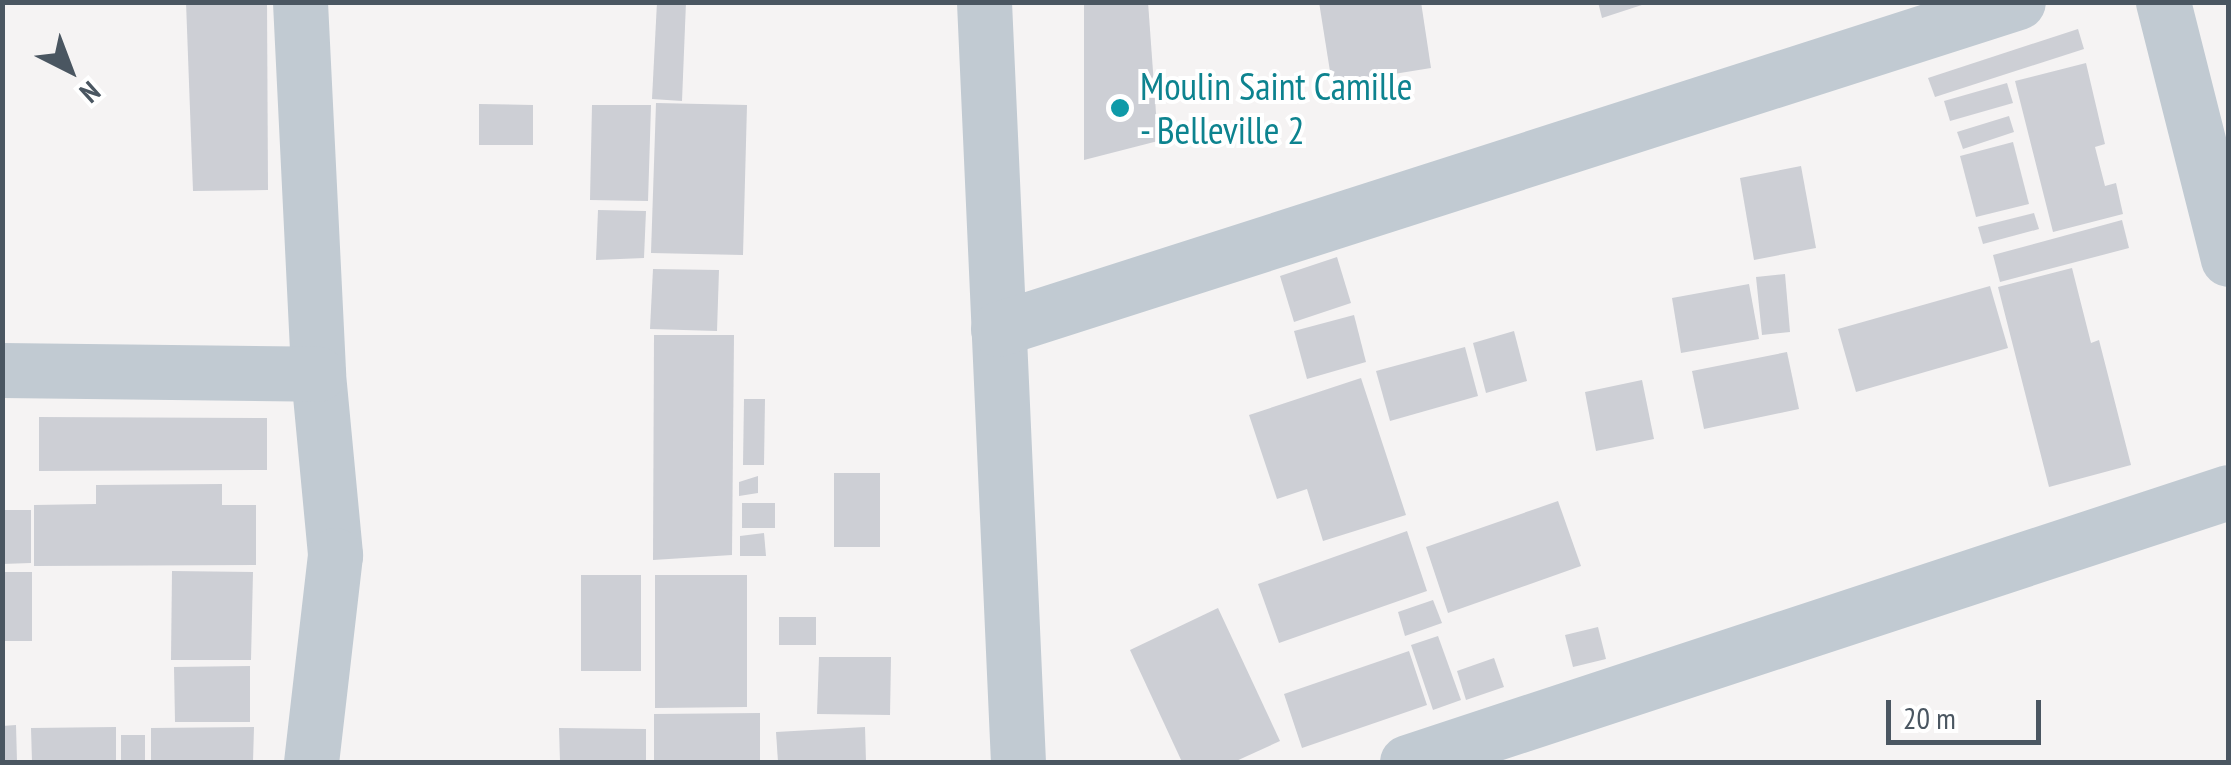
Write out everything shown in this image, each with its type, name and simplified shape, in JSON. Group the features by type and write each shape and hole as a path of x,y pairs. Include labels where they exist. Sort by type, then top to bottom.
{"street":[{"path":"300,2 318,374 335,555 311,762"},
{"path":"984,2 1018,762"},
{"path":"998,329 2018,2"},
{"path":"2163,2 2228,260"},
{"path":"2,370 318,374"},
{"path":"1407,762 2228,492"}],"building":[{"path":"186,2 267,2 268,190 193,191"},
{"path":"657,2 686,2 682,101 652,99"},
{"path":"1084,2 1148,2 1158,141 1084,160"},
{"path":"1319,2 1421,2 1431,68 1332,84"},
{"path":"1598,2 1648,2 1648,3 1602,18"},
{"path":"2078,29 2084,49 1935,97 1928,78"},
{"path":"2086,63 2105,144 2095,147 2105,186 2116,183 2123,214 2053,232 2015,81"},
{"path":"2007,83 2013,103 1950,121 1944,101"},
{"path":"656,103 747,105 743,255 651,253"},
{"path":"479,104 533,105 533,145 479,145"},
{"path":"592,105 651,105 648,201 590,200"},
{"path":"2009,116 2014,132 1963,149 1957,132"},
{"path":"2013,142 2029,204 1976,217 1960,156"},
{"path":"1801,166 1816,248 1754,260 1740,178"},
{"path":"598,210 646,211 644,258 596,260"},
{"path":"2034,213 2039,229 1983,244 1978,227"},
{"path":"2122,220 2129,248 2000,282 1993,255"},
{"path":"1337,257 1351,303 1294,322 1280,276"},
{"path":"2072,268 2091,343 2099,340 2131,465 2049,487 1998,287"},
{"path":"653,269 719,270 717,331 650,329"},
{"path":"1785,274 1790,332 1762,335 1756,277"},
{"path":"1749,284 1759,339 1681,353 1672,298"},
{"path":"1990,286 2008,348 1856,392 1838,329"},
{"path":"1354,315 1366,362 1307,379 1294,331"},
{"path":"1514,331 1527,381 1486,393 1473,343"},
{"path":"654,335 734,335 732,555 653,560"},
{"path":"1465,347 1478,396 1390,421 1376,371"},
{"path":"1787,352 1799,409 1704,429 1692,371"},
{"path":"1361,378 1406,515 1323,541 1307,489 1277,499 1249,415"},
{"path":"1642,380 1654,439 1596,451 1585,392"},
{"path":"744,399 765,399 764,465 743,465"},
{"path":"39,417 267,418 267,470 39,471"},
{"path":"834,473 880,473 880,547 834,547"},
{"path":"758,476 758,493 739,496 739,482"},
{"path":"222,484 222,505 256,505 256,565 34,566 34,505 96,504 96,485"},
{"path":"1558,501 1581,566 1448,613 1426,547"},
{"path":"742,503 775,503 775,528 742,528"},
{"path":"2,510 31,510 31,563 2,564"},
{"path":"1407,531 1427,591 1279,643 1258,584"},
{"path":"764,533 766,556 740,556 740,536"},
{"path":"172,571 253,572 251,660 171,660"},
{"path":"2,572 32,572 32,641 2,641"},
{"path":"581,575 641,575 641,671 581,671"},
{"path":"655,575 747,575 747,707 655,708"},
{"path":"1433,600 1442,623 1405,636 1398,612"},
{"path":"1218,608 1280,741 1234,762 1182,762 1130,650"},
{"path":"779,617 816,617 816,645 779,645"},
{"path":"1598,627 1606,659 1573,667 1565,635"},
{"path":"1438,636 1461,700 1433,710 1411,645"},
{"path":"1409,651 1427,705 1302,748 1284,694"},
{"path":"819,657 891,657 890,715 817,714"},
{"path":"1494,658 1504,687 1466,700 1457,671"},
{"path":"250,666 250,722 175,722 174,667"},
{"path":"760,713 760,762 654,762 654,714"},
{"path":"16,725 17,762 2,762 2,726"},
{"path":"116,727 116,762 32,762 31,728"},
{"path":"254,727 253,762 151,762 151,728"},
{"path":"865,727 866,762 778,762 776,732"},
{"path":"559,728 646,729 646,762 560,762"},
{"path":"121,735 145,735 145,762 121,762"}],"place":[{"name":"Moulin Saint Camille - Belleville 2","path":"1120,108"}]}
